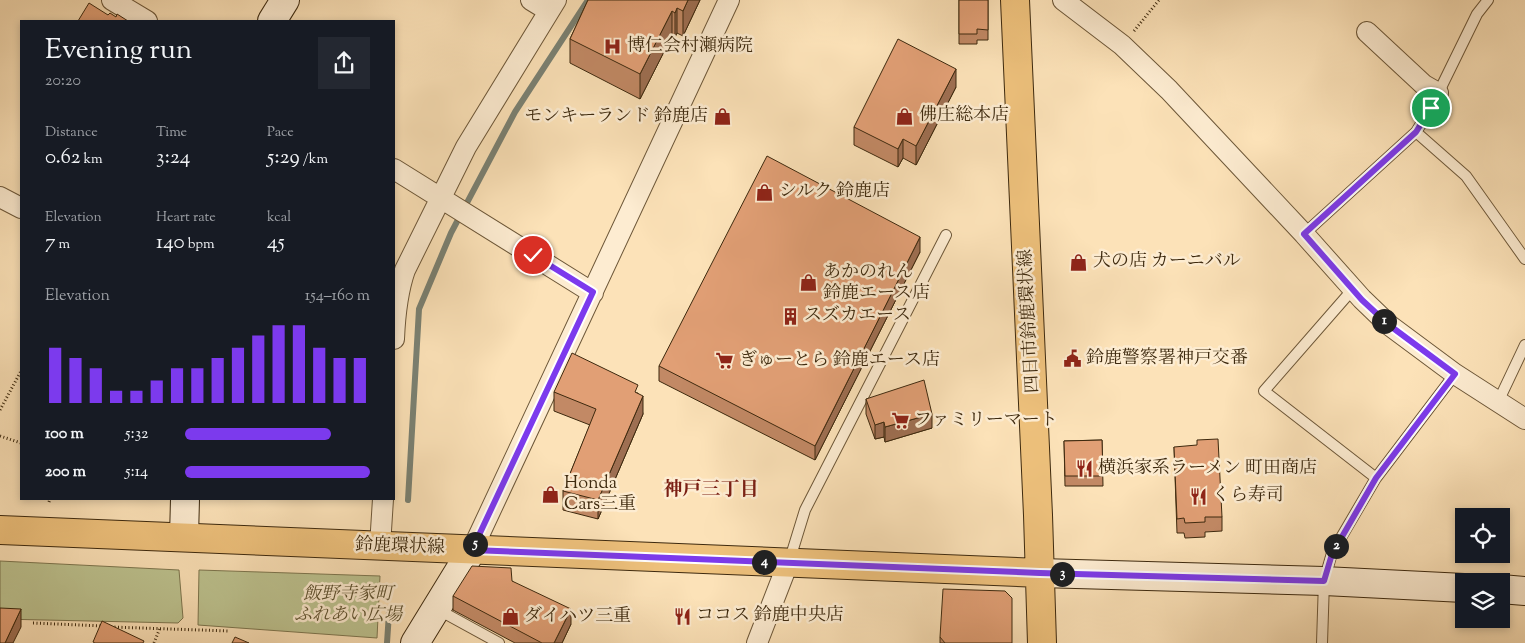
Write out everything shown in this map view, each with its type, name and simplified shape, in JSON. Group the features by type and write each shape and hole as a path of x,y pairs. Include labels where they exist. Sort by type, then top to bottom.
{"main road":[{"path":"273,20 285,0"},
{"name":"四日市鈴鹿環状線","path":"1015,0 1042,643"},
{"path":"184,537 185,500"},
{"name":"鈴鹿環状線","path":"0,530 1040,573"},
{"path":"415,643 472,550"},
{"path":"1040,573 1324,581 1455,588"},
{"path":"1510,590 1525,591"}],"street":[{"path":"112,0 145,20"},
{"path":"395,329 399,287 405,270 446,200 466,147 553,5 531,0"},
{"path":"472,550 729,0"},
{"path":"1064,0 1122,45 1169,90 1353,289 1389,325 1455,374 1525,419"},
{"path":"1367,32 1424,84 1438,93"},
{"path":"395,170 593,292"},
{"path":"0,198 20,208"},
{"path":"380,546 383,500"},
{"path":"757,643 788,563"}],"lane":[{"path":"1304,234 1416,132 1431,108 1477,14 1488,0"},
{"path":"1416,132 1466,176 1525,259"},
{"path":"788,563 805,510 946,235"},
{"path":"1353,289 1264,391 1376,478"},
{"path":"1498,402 1525,345"},
{"path":"1322,643 1324,581 1332,554 1376,478 1455,374"},
{"path":"437,609 499,643"}],"path":[{"path":"1122,45 1159,0"},
{"path":"0,410 20,373"},
{"path":"0,436 20,444"},
{"path":"33,623 229,631"},
{"path":"154,643 160,628"}],"green space":[{"path":"0,561 179,570 183,618 178,623 0,619"},
{"name":"飯野寺家町 ふれあい広場","path":"199,570 380,576 377,638 198,625"}],"building":[{"path":"588,0 688,0 683,11 677,8 675,13 672,11 640,74 570,39"},
{"path":"959,0 988,0 988,30 977,29 977,34 959,34"},
{"path":"89,3 108,15 110,13 116,17 117,14 126,20 79,20"},
{"name":"佛庄総本店","path":"898,39 956,69 916,146 903,139 898,149 854,127"},
{"name":"スズカエース","path":"767,156 920,237 815,446 659,366"},
{"path":"572,353 638,385 635,392 643,396 598,500 563,491 596,409 554,392"},
{"path":"924,380 932,414 885,427 884,422 875,425 866,399"},
{"name":"くら寿司","path":"1218,439 1222,517 1205,517 1205,522 1185,523 1184,518 1177,519 1174,447 1197,445 1197,440"},
{"name":"横浜家系ラーメン 町田商店","path":"1102,440 1103,476 1065,476 1064,441"},
{"name":"ダイハツ三重","path":"472,566 511,568 512,581 571,609 554,643 542,643 453,596"},
{"path":"943,589 1005,591 1012,598 1012,643 945,643 940,637"},
{"path":"0,608 21,609 5,643 0,643"},
{"path":"102,621 144,641 143,643 93,642"},
{"path":"235,637 249,643 232,643"}],"waterway":[{"path":"408,500 419,309 451,233 515,112 588,0"},
{"path":"387,643 389,613"}],"place":[{"name":"博仁会村瀬病院","path":"613,47"},
{"name":"佛庄総本店","path":"905,116"},
{"name":"モンキーランド 鈴鹿店","path":"722,117"},
{"name":"シルク 鈴鹿店","path":"765,192"},
{"name":"犬の店 カーニバル","path":"1079,262"},
{"name":"あかのれん 鈴鹿エース店","path":"809,283"},
{"name":"スズカエース","path":"790,316"},
{"name":"鈴鹿警察署神戸交番","path":"1072,359"},
{"name":"ぎゅーとら 鈴鹿エース店","path":"725,361"},
{"name":"ファミリーマート","path":"900,421"},
{"name":"横浜家系ラーメン 町田商店","path":"1084,469"},
{"name":"Honda Cars三重","path":"550,494"},
{"name":"くら寿司","path":"1198,496"},
{"name":"ココス 鈴鹿中央店","path":"682,616"},
{"name":"ダイハツ三重","path":"510,617"}],"district":[{"name":"神戸三丁目","path":"711,490"}],"route":[{"path":"533,255 593,292 472,550 1040,573 1324,581 1332,554 1376,478 1455,374 1389,325 1362,300 1304,234 1416,132 1431,108"}]}
